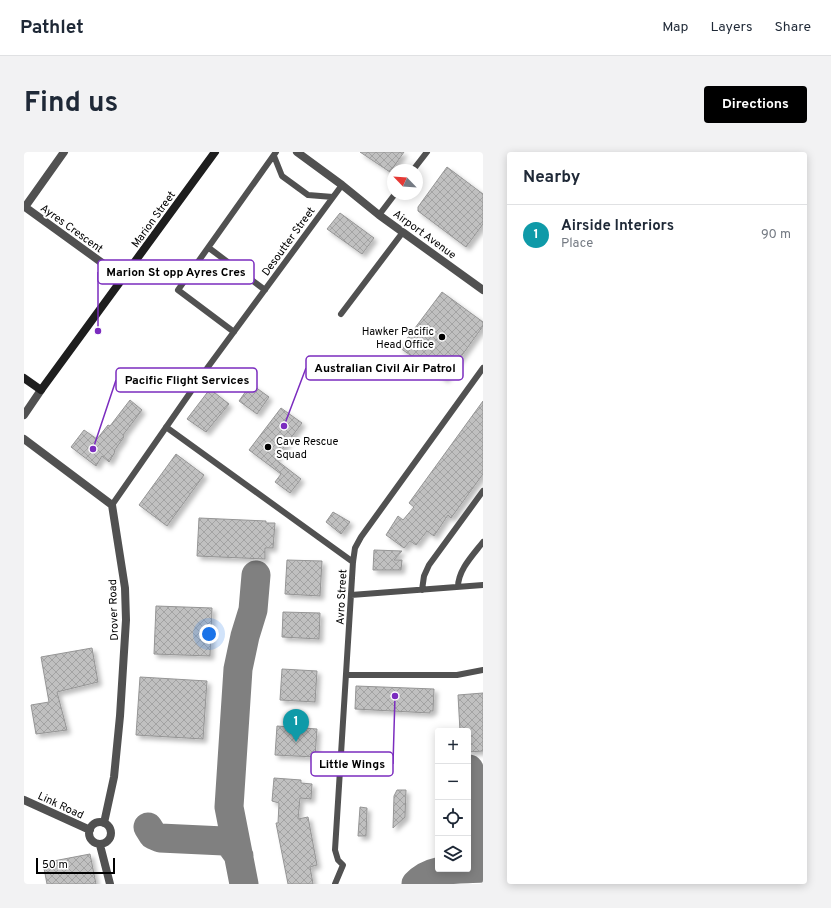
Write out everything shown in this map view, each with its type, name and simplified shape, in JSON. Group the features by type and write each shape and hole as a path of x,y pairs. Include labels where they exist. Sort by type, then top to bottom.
{"main road":[{"name":"Marion Street","path":"41,390 215,152"},
{"path":"24,378 41,390"}],"street":[{"name":"Ayres Crescent","path":"64,152 25,208 123,278"},
{"name":"Airport Avenue","path":"297,152 342,185 379,215 483,290"},
{"name":"Marion Street","path":"24,415 41,390"},
{"path":"24,439 112,505"},
{"name":"Drover Road","path":"104,823 114,777 126,636 125,588 112,505"},
{"name":"Link Road","path":"24,800 90,830"},
{"path":"97,823 104,823 110,828 111,835 108,841 100,844 92,840 90,830 97,823"},
{"path":"100,844 110,884"}],"lane":[{"path":"418,164 427,152"},
{"path":"275,154 282,176 308,195 333,197"},
{"path":"234,332 178,290 275,154"},
{"name":"Desoutter Street","path":"112,505 234,332 342,185"},
{"path":"379,215 390,200"},
{"path":"341,314 403,232"},
{"path":"209,248 265,290"},
{"name":"Avro Street","path":"335,884 343,865 338,860 336,850 355,548 361,537 483,368"},
{"path":"166,427 353,562"},
{"path":"422,590 424,576 428,565 483,491"},
{"path":"458,587 461,572 483,542"},
{"path":"351,595 483,585"},
{"path":"346,675 457,675 483,670"}],"building":[{"path":"360,152 404,152 396,164 387,164 387,170"},
{"path":"447,167 483,194 483,224 466,247 418,211 418,207"},
{"path":"340,213 374,238 362,254 327,229"},
{"name":"Hawker Pacific Head Office","path":"442,292 483,322 483,326 445,379 400,348"},
{"path":"251,384 269,397 257,414 239,401"},
{"path":"210,389 229,404 206,432 187,419"},
{"path":"130,400 142,410 123,435 124,437 114,451 115,452 109,462 102,456 96,466 71,447 84,430 97,439 108,425 110,426"},
{"path":"483,401 483,474 451,518 448,515 434,536 427,531 416,545 410,541 404,548 386,535 398,516 403,520 414,507 409,503"},
{"path":"281,408 302,423 275,459 301,479 290,493 275,482 281,474 249,450"},
{"path":"176,454 204,475 167,526 139,505"},
{"path":"333,512 350,522 341,534 326,522"},
{"path":"199,518 266,521 266,523 275,523 273,548 265,548 265,559 197,556"},
{"path":"374,550 402,551 394,560 402,560 401,570 373,570"},
{"path":"287,560 322,561 320,596 285,594"},
{"path":"156,606 212,608 210,656 154,654"},
{"path":"283,612 320,613 319,639 282,637"},
{"path":"92,648 98,682 57,692 67,730 36,734 31,705 49,702 41,657"},
{"path":"282,669 317,671 315,702 280,700"},
{"path":"140,677 207,681 203,739 136,735"},
{"path":"356,686 434,689 433,711 430,711 430,713 355,709"},
{"path":"483,693 483,751 471,752 471,728 460,728 458,695"},
{"path":"277,726 317,729 315,757 275,755"},
{"path":"274,778 301,780 301,783 312,784 311,799 300,798 298,819 308,817 317,865 310,867 313,884 288,884 276,823 278,823 279,803 272,801"},
{"path":"397,790 406,790 405,817 393,828 394,796"},
{"path":"360,807 367,808 366,836 358,836"},
{"path":"90,854 96,884 47,884 43,863"}],"taxiway":[{"path":"244,884 229,807 238,669 245,636 253,610 256,575"},
{"path":"471,800 473,835 471,846"},
{"path":"148,827 153,835 160,838 224,841 231,845 239,856"},
{"path":"416,884 430,874 438,872 456,869 483,868"}],"place":[{"name":"Marion St opp Ayres Cres","path":"98,331"},
{"name":"Hawker Pacific Head Office","path":"442,337"},
{"name":"Australian Civil Air Patrol","path":"284,426"},
{"name":"Cave Rescue Squad","path":"268,447"},
{"name":"Pacific Flight Services","path":"93,449"},
{"name":"Little Wings","path":"395,696"},
{"name":"Airside Interiors","path":"296,742"}]}
